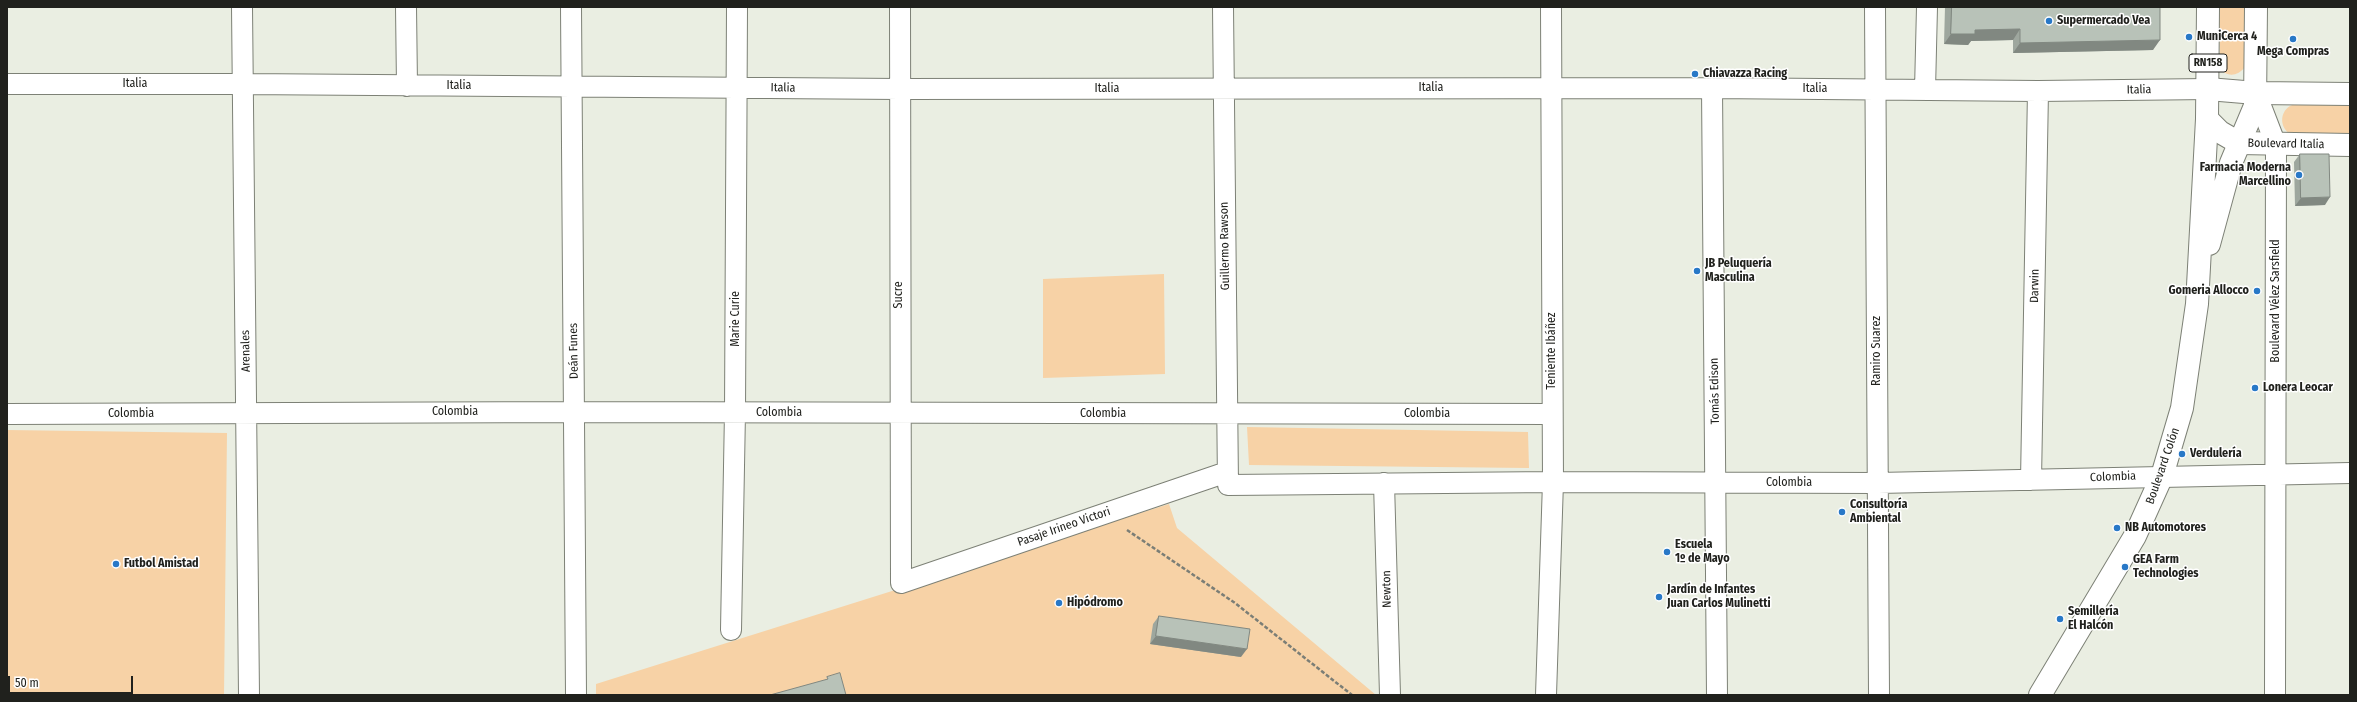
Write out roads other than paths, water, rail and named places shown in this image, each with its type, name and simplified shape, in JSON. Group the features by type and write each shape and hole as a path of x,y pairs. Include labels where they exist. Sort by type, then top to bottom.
{"main road":[{"name":"RN158","path":"2207,119 2208,7"},
{"name":"Boulevard Vélez Sarsfield","path":"2256,7 2256,93"},
{"path":"2208,89 2256,93 2350,94"},
{"name":"Boulevard Colón","path":"2040,695 2135,536 2162,476 2182,408 2197,304 2223,188 2239,143 2252,116 2256,93"},
{"name":"Boulevard Colón","path":"2197,304 2207,119"},
{"name":"Boulevard Italia","path":"2207,119 2227,137 2239,143 2276,145 2350,145"}],"street":[{"name":"Arenales","path":"242,7 249,695"},
{"path":"406,7 407,86"},
{"name":"Deán Funes","path":"571,7 576,695"},
{"name":"Marie Curie","path":"731,630 735,412 737,7"},
{"name":"Sucre","path":"900,7 899,414 901,583"},
{"name":"Guillermo Rawson","path":"1223,7 1227,478"},
{"name":"Teniente Ibáñez","path":"1546,695 1553,482 1551,7"},
{"name":"Ramiro Suarez","path":"1874,7 1879,695"},
{"path":"1925,90 1927,7"},
{"name":"Italia","path":"7,84 243,84 900,90 1224,88 1712,88 2038,92 2208,89"},
{"name":"Tomás Edison","path":"1712,88 1717,695"},
{"name":"Darwin","path":"2031,480 2038,92"},
{"name":"Boulevard Vélez Sarsfield","path":"2256,93 2276,145 2275,695"},
{"name":"Colombia","path":"7,414 575,412 899,414 1552,414"},
{"name":"Colombia","path":"1227,478 1384,483 1878,483 2276,473 2350,473"},
{"name":"Pasaje Irineo Victori","path":"901,583 1227,478"},
{"name":"Newton","path":"1384,483 1390,695"}],"place":[{"name":"Supermercado Vea","path":"2049,21"},
{"name":"MuniCerca 4","path":"2189,37"},
{"name":"Mega Compras","path":"2293,39"},
{"name":"Chiavazza Racing","path":"1695,74"},
{"name":"Farmacia Moderna Marcellino","path":"2299,175"},
{"name":"JB Peluquería Masculina","path":"1697,271"},
{"name":"Gomeria Allocco","path":"2257,291"},
{"name":"Lonera Leocar","path":"2255,388"},
{"name":"Verdulería","path":"2182,454"},
{"name":"Consultoría Ambiental","path":"1842,512"},
{"name":"NB Automotores","path":"2117,528"},
{"name":"Escuela 1º de Mayo","path":"1667,552"},
{"name":"Futbol Amistad","path":"116,564"},
{"name":"GEA Farm Technologies","path":"2125,567"},
{"name":"Jardín de Infantes Juan Carlos Mulinetti","path":"1659,597"},
{"name":"Hipódromo","path":"1059,603"},
{"name":"Semillería El Halcón","path":"2060,619"}]}
